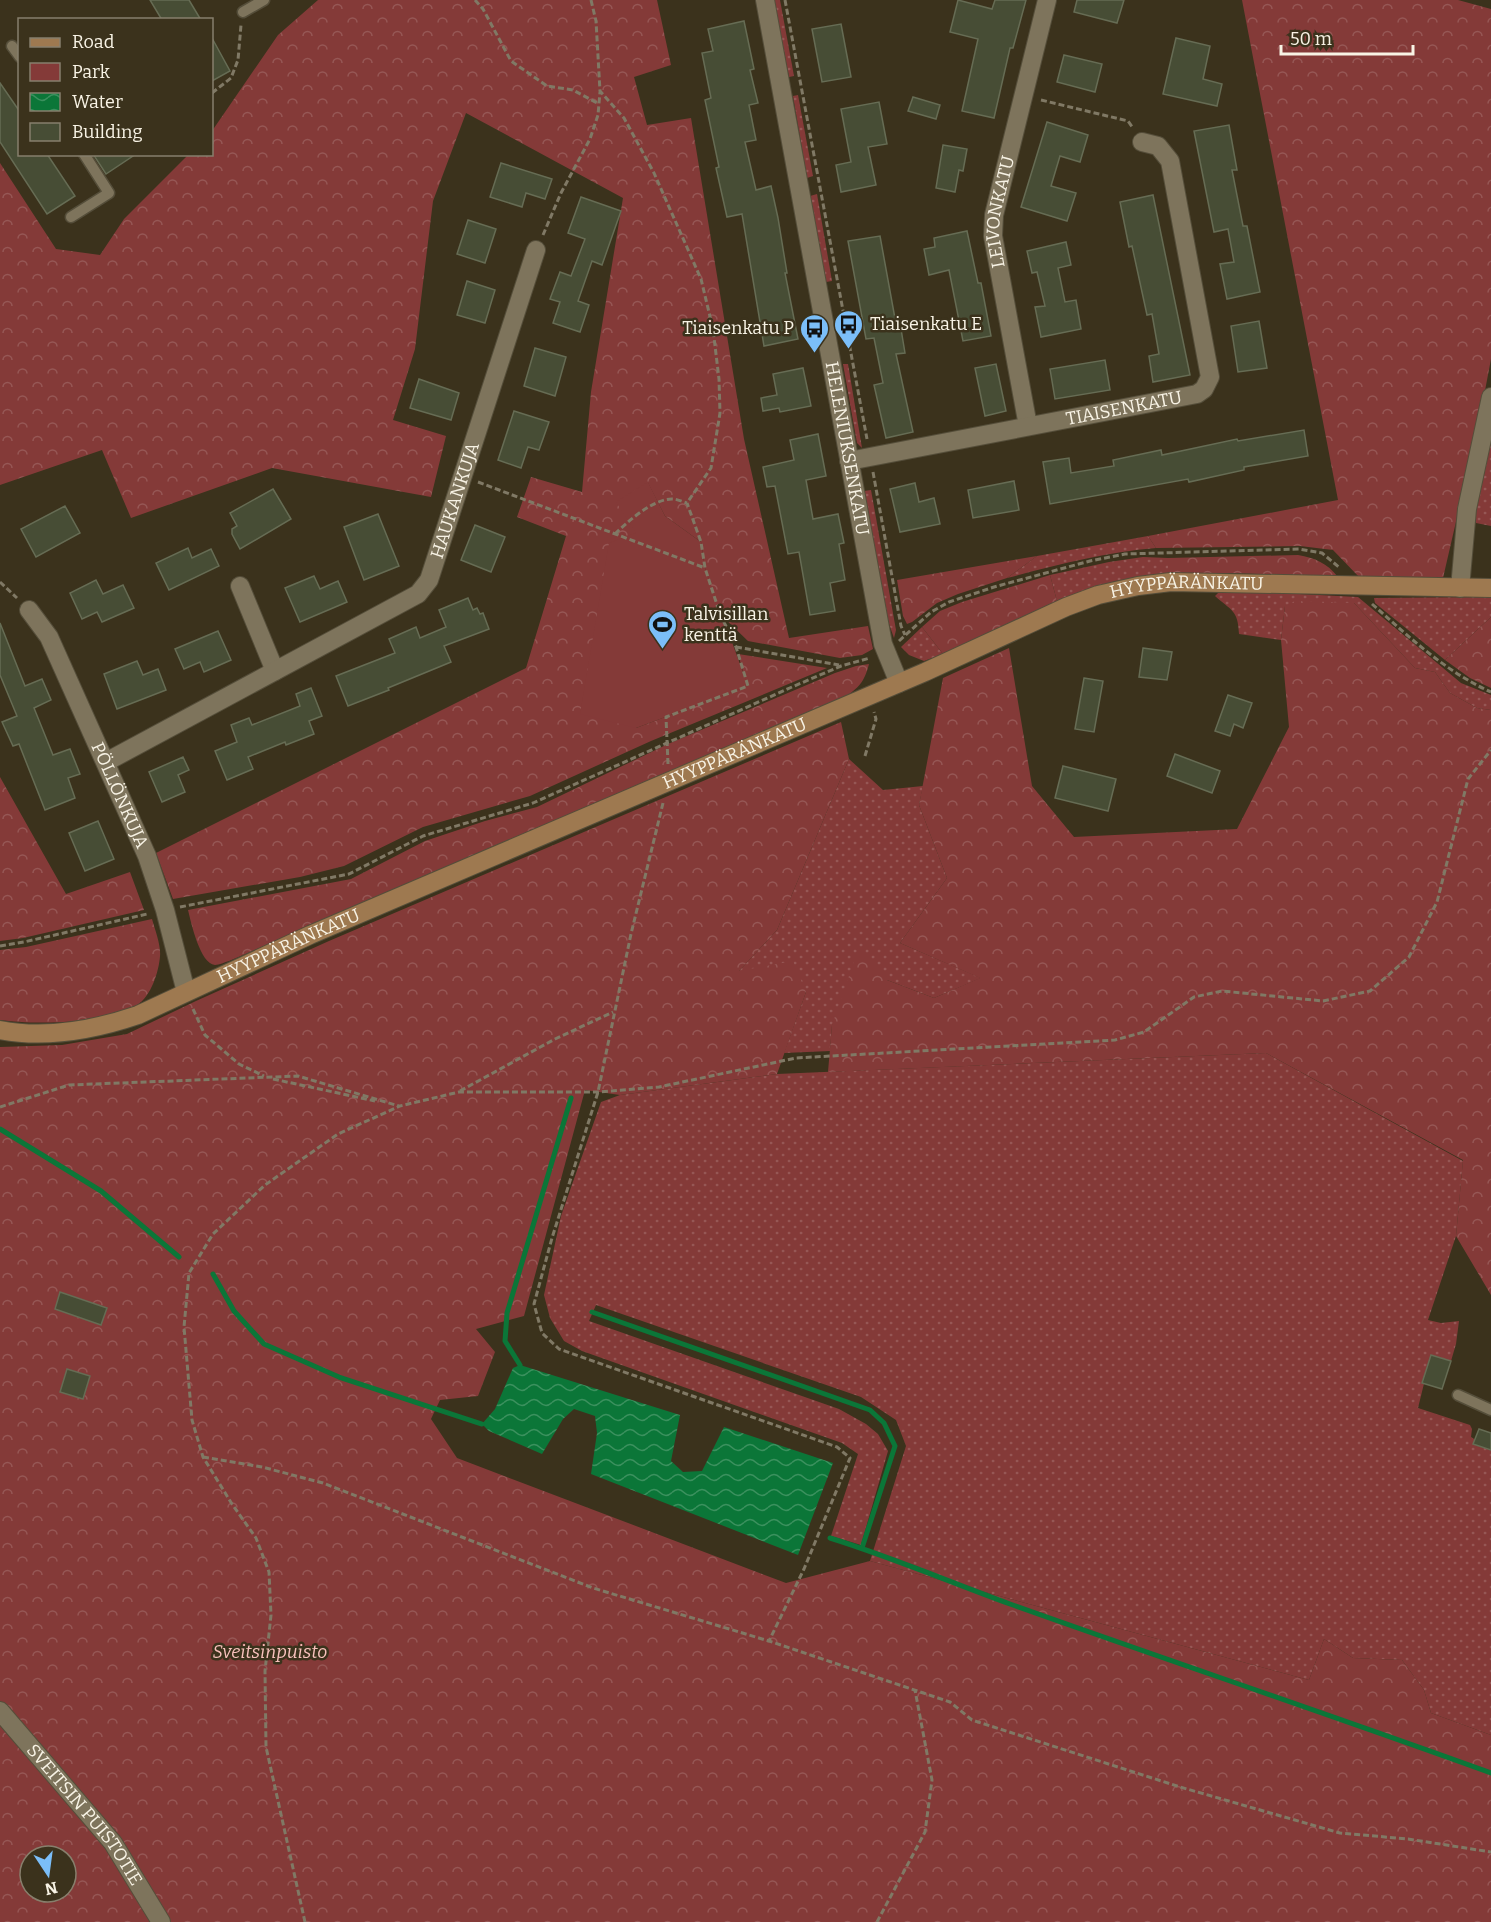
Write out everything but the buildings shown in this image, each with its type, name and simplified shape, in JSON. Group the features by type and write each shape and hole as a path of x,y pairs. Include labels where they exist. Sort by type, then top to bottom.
{"street":[{"name":"HELENIUKSENKATU","path":"765,0 883,644 899,683"},
{"name":"LEIVONKATU","path":"1028,426 993,236 994,215 1002,178 1047,0"},
{"name":"TIAISENKATU","path":"849,461 1197,394 1208,384 1210,377 1170,161 1158,146 1142,142"},
{"name":"HAUKANKUJA","path":"106,762 418,594 429,580 536,250"},
{"path":"1460,588 1467,509 1491,397"},
{"name":"HYYPPÄRÄNKATU","path":"0,1030 50,1033 111,1025 138,1015 320,931 868,697 1066,607 1098,595 1138,586 1171,582 1491,588"},
{"path":"240,586 275,671"},
{"name":"PÖLLÖNKUJA","path":"29,609 49,637 147,856 165,910 186,993"},
{"name":"SVEITSIN PUISTOTIE","path":"0,1711 113,1843 161,1922"}],"lane":[{"path":"243,12 264,0"},
{"path":"12,46 18,54"},
{"path":"70,217 109,193 85,156"},
{"path":"1458,1395 1491,1410"}],"path":[{"path":"475,0 483,9 511,61 547,86 573,90 599,104"},
{"path":"536,250 561,193 590,139 598,115 600,91 596,21 591,0"},
{"path":"785,0 901,626 905,635"},
{"path":"213,92 231,78 238,60 243,12"},
{"path":"600,91 624,118 654,173 701,279 714,329 720,413 711,468 687,503"},
{"path":"1024,96 1128,121 1142,142"},
{"path":"463,477 705,568"},
{"path":"615,534 628,521 658,502 673,499 687,503"},
{"path":"687,503 720,614 736,647 748,686 666,717 669,782 613,1012 597,1092 534,1304 542,1333 559,1348 837,1447 850,1458 804,1569 769,1641"},
{"path":"0,582 29,609"},
{"path":"736,647 841,666"},
{"path":"865,756 876,719 868,697"},
{"path":"305,1922 266,1748 266,1671 271,1615 269,1572 256,1538 203,1457 192,1420 184,1327 189,1273 213,1234 265,1185 338,1134 400,1106 459,1092 597,1092 659,1087 796,1058 1115,1040 1144,1032 1194,997 1222,991 1323,1001 1370,991 1410,957 1437,902 1468,779 1491,750"},
{"path":"186,993 205,1035 239,1064 266,1078 400,1106"},
{"path":"459,1092 555,1039 613,1012"},
{"path":"0,1107 69,1085 298,1076 400,1106"},
{"path":"203,1457 262,1467 323,1483 593,1588 769,1641 915,1690 950,1702 972,1720 1180,1787 1340,1833 1407,1839 1491,1852"},
{"path":"877,1922 925,1832 932,1780 915,1690"}],"green space":[{"path":"318,0 657,0 671,65 634,77 647,125 691,118 744,439 789,638 868,626 873,649 862,655 840,658 748,641 720,614 705,568 701,542 665,516 648,483 636,533 636,728 747,686 738,654 827,668 651,741 530,796 423,827 344,866 300,877 173,899 156,853 526,668 566,536 517,517 531,477 582,492 591,392 623,198 466,113 433,201 415,349 393,420 446,436 431,497 272,468 131,518 102,450 0,485 0,163 56,249 100,255 124,219 187,156 213,156 213,130 278,35"},
{"path":"774,0 780,0 794,76 789,77"},
{"path":"1242,0 1458,0 1491,9 1491,359 1443,578 1360,578 1333,550 1300,546 1156,548 1148,536 1338,500"},
{"path":"798,95 813,176 807,178 793,96"},
{"path":"817,194 832,281 826,282 810,196"},
{"path":"843,364 848,364 862,448 857,443"},
{"path":"1491,425 1491,526 1476,523 1472,509"},
{"name":"Talvisillan kenttä","path":"648,482 665,516 701,542 705,568 748,686 636,728 580,714 609,543 636,533 616,502"},
{"path":"871,490 896,630 894,638 888,621 864,491"},
{"path":"1148,536 1156,548 1100,556 1007,578 1037,556"},
{"path":"1298,555 1320,562 1338,577 1232,573 1168,574 1168,558"},
{"path":"1037,556 1007,578 937,603 912,622 907,624 903,616 897,580"},
{"path":"1143,557 1168,558 1168,574 1115,581 1057,601 1050,575"},
{"path":"1050,575 1057,601 943,654 922,627 940,611 962,602"},
{"path":"1221,590 1358,597 1461,683 1491,695 1491,710 1477,708 1450,693 1435,672 1415,668 1354,603 1285,606 1281,640 1239,634 1235,615 1215,596"},
{"path":"1491,597 1491,617 1445,660 1375,603 1374,598"},
{"path":"1295,601 1354,603 1415,668 1435,672 1450,693 1477,708 1491,710 1491,1295 1456,1236 1463,1160 1266,1053 828,1072 832,1025 859,947 887,980 934,998 980,978 900,943 947,878 919,805 943,678 1009,648 1032,786 1074,837 1237,829 1289,727 1281,640 1285,606"},
{"path":"1491,617 1491,688 1470,678 1445,660"},
{"path":"922,627 943,654 924,661 909,655 901,647"},
{"path":"869,664 860,684 844,698 229,961 215,965 205,958 201,950 188,910 351,879 425,841 537,807 668,744 835,673"},
{"name":"Sveitsinpuisto","path":"841,722 849,759 777,930 739,971 793,961 806,992 777,1074 620,1095 585,1090 524,1316 476,1329 495,1352 478,1396 440,1400 431,1419 457,1458 786,1583 870,1561 1309,1680 1324,1639 1353,1658 1402,1660 1424,1690 1431,1713 1491,1735 1491,1922 0,1922 0,1047 62,1045 127,1034 329,941"},
{"path":"849,759 883,790 923,786 919,805 947,878 900,943 981,978 934,998 887,980 832,1025 830,1051 784,1053 806,992 738,972 777,930"},
{"path":"0,777 66,894 130,872 144,910 23,938 0,941"},
{"path":"152,919 160,947 159,962 150,990 137,1005 108,1016 70,1022 0,1020 0,950 26,947"},
{"path":"1266,1053 1463,1161 1456,1236 1428,1320 1441,1323 1459,1321 1456,1344 1451,1361 1431,1355 1418,1408 1470,1425 1471,1437 1491,1450 1491,1735 1431,1713 1424,1690 1402,1660 1353,1658 1324,1639 1309,1680 870,1561 906,1446 896,1420 861,1397 596,1305 589,1321 839,1409 866,1424 878,1434 888,1451 861,1545 831,1536 858,1454 842,1443 582,1351 564,1341 550,1318 544,1295 561,1216 601,1102 620,1095 777,1074"}],"water":[{"path":"520,1365 680,1415 671,1461 683,1472 702,1471 724,1427 833,1463 798,1555 591,1474 597,1433 595,1416 574,1409 563,1419 542,1454 489,1431 482,1424 495,1409 513,1368"}],"waterway":[{"path":"520,1365 505,1341 507,1313 571,1098"},
{"path":"0,1129 101,1191 179,1257"},
{"path":"213,1274 234,1311 264,1344 339,1377 482,1424"},
{"path":"592,1312 870,1410 884,1423 895,1446 862,1548"},
{"path":"830,1538 898,1561 1010,1604 1491,1773"}],"place":[{"name":"Tiaisenkatu E","path":"849,350"},
{"name":"Tiaisenkatu P","path":"815,354"},
{"name":"Talvisillan kenttä","path":"663,650"}]}
